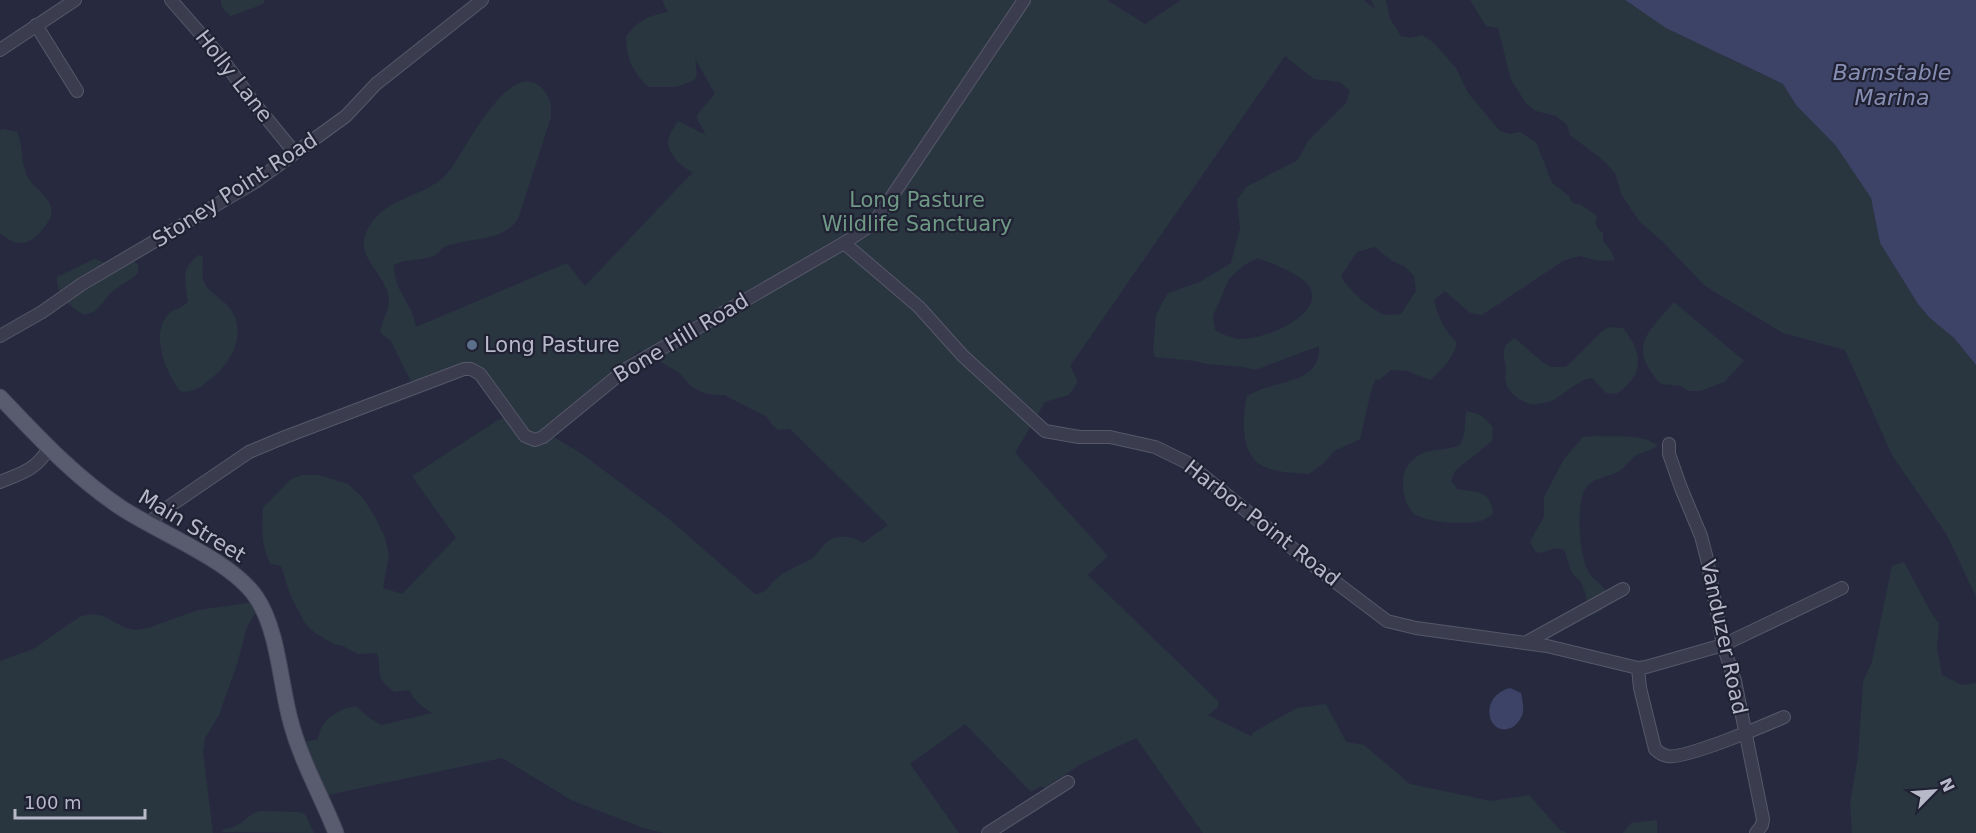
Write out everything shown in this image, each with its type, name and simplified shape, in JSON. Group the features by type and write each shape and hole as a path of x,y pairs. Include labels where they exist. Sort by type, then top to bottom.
{"main road":[{"name":"Main Street","path":"0,397 61,461 93,487 121,508 232,572 250,588 257,598 271,631 294,731 336,833"}],"street":[{"path":"0,50 75,0"},
{"name":"Holly Lane","path":"171,0 220,56 254,103 295,153"},
{"name":"Bone Hill Road","path":"150,524 159,514 249,452 464,369 469,368 480,374 525,436 535,440 543,437 626,369 844,243 874,223 896,194 1024,0"},
{"name":"Stoney Point Road","path":"0,336 42,312 82,284 248,186 346,116 376,84 476,2"},
{"path":"36,25 77,90"},
{"name":"Harbor Point Road","path":"844,243 919,307 963,356 1046,431 1079,437 1110,437 1155,447 1186,462 1317,568 1387,621 1400,626 1580,653 1638,668"},
{"name":"Vanduzer Road","path":"1669,444 1669,454 1704,548 1723,645 1735,681 1762,819 1762,825 1756,833"},
{"path":"0,482 33,468 49,448"},
{"path":"1784,717 1733,739 1667,756 1655,749 1638,668 1723,645 1842,588"},
{"path":"1525,643 1623,589"},
{"path":"987,833 1068,782"}],"green space":[{"path":"221,0 265,0 263,4 231,16 222,7"},
{"name":"Long Pasture Wildlife Sanctuary","path":"662,0 1107,0 1145,24 1181,0 1364,0 1375,9 1371,0 1386,0 1390,19 1401,36 1410,38 1422,35 1433,42 1456,68 1468,93 1500,131 1510,134 1520,132 1536,142 1552,183 1569,196 1572,203 1581,205 1597,216 1595,223 1603,233 1603,241 1615,260 1599,261 1579,256 1563,261 1482,315 1470,313 1445,291 1434,300 1435,306 1445,328 1457,343 1450,359 1439,372 1430,380 1407,371 1391,370 1379,380 1376,379 1372,387 1360,439 1334,451 1324,463 1309,474 1282,472 1258,463 1248,450 1244,431 1247,396 1309,372 1315,365 1319,346 1255,370 1155,357 1153,351 1156,315 1168,293 1200,282 1231,263 1240,228 1237,200 1246,187 1298,160 1308,141 1346,103 1350,91 1340,82 1314,79 1285,56 1070,366 1078,382 1069,395 1045,402 1015,453 1108,556 1088,575 1218,701 1218,707 1208,715 1251,736 1254,732 1297,708 1326,704 1346,742 1364,745 1410,784 1491,801 1529,795 1560,830 1567,833 1203,833 1136,738 1081,764 1045,788 1041,786 1031,792 965,724 910,764 959,833 664,833 644,828 573,801 502,758 328,795 305,742 318,739 323,726 331,716 356,706 369,718 382,725 432,713 416,701 410,690 394,692 384,683 380,675 377,653 358,654 334,644 315,633 305,623 291,597 281,566 271,564 265,551 263,508 291,479 302,475 319,475 348,484 363,498 385,538 389,555 383,588 402,594 456,538 412,476 498,420 515,414 484,370 474,364 412,384 391,341 380,331 388,308 388,292 365,251 366,233 382,212 426,189 446,175 490,109 505,93 520,83 534,83 549,98 551,117 518,219 511,227 494,236 455,244 445,247 432,256 394,265 397,283 412,312 416,327 567,263 585,286 693,172 677,161 669,148 669,137 678,121 706,135 696,116 715,94 695,58 697,75 694,80 676,87 649,87 635,71 629,58 626,36 644,20 668,12","holes":["1375,247 1392,261 1404,266 1414,276 1416,291 1401,314 1386,315 1367,305 1341,276 1357,252","1258,258 1300,278 1310,288 1312,298 1308,308 1300,317 1276,331 1251,338 1241,339 1215,330 1213,316 1229,279 1244,265","640,350 678,372 691,386 711,394 724,395 767,417 778,430 790,429 888,525 863,543 845,537 831,539 811,559 781,575 763,592 755,594 669,519 579,452 543,431"]},
{"path":"1470,0 1625,0 1728,58 1783,84 1796,105 1836,146 1871,198 1880,243 1918,304 1954,338 1976,365 1976,597 1947,535 1892,455 1845,350 1783,333 1705,286 1664,243 1640,222 1622,196 1615,173 1604,161 1570,135 1567,125 1556,116 1536,111 1526,103 1511,80 1498,28 1486,26"},
{"path":"0,130 17,132 28,178 47,199 52,210 50,219 36,237 20,243 0,233"},
{"path":"199,255 203,256 205,284 233,313 238,332 233,352 221,370 198,388 185,392 180,391 170,375 162,355 160,335 166,317 188,301 186,270"},
{"path":"130,258 138,265 138,273 114,290 91,313 85,315 61,295 57,277 95,259 106,263"},
{"path":"1674,302 1744,361 1724,382 1701,391 1689,391 1680,386 1661,384 1651,371 1643,350 1645,341 1649,332"},
{"path":"1610,327 1623,328 1630,337 1635,346 1638,363 1632,379 1617,394 1606,393 1592,378 1578,383 1551,401 1530,404 1513,394 1508,387 1505,380 1504,351 1510,341 1515,338 1551,367 1566,367 1602,331"},
{"path":"1466,411 1478,415 1490,424 1493,428 1492,441 1455,471 1451,481 1457,489 1477,492 1486,497 1492,506 1493,514 1481,521 1466,523 1422,518 1412,511 1406,500 1403,480 1406,468 1419,455 1460,445 1464,435"},
{"path":"1583,437 1636,437 1658,446 1637,455 1619,471 1595,480 1584,491 1579,520 1583,555 1589,573 1603,587 1608,598 1608,602 1599,612 1590,616 1585,592 1581,582 1572,573 1564,550 1555,548 1541,553 1535,551 1530,542 1544,516 1544,497 1564,459"},
{"path":"1904,562 1939,624 1937,648 1942,675 1962,685 1976,683 1976,833 1852,833 1850,803 1858,757 1863,682 1872,662 1892,566"},
{"path":"255,602 259,607 247,627 219,715 205,738 203,752 213,833 0,833 0,661 33,649 81,616 94,614 103,616 126,628 136,630 198,610"},
{"path":"261,811 305,814 314,833 222,832"},
{"path":"1657,820 1657,833 1623,833 1631,823"}],"water":[{"name":"Barnstable Marina","path":"1625,0 1976,0 1976,365 1954,338 1930,318 1918,304 1880,243 1871,198 1836,146 1796,105 1783,84 1666,28"},
{"path":"1510,688 1521,693 1523,712 1515,726 1505,729 1498,728 1490,716 1490,708 1499,693"}],"place":[{"name":"Long Pasture","path":"472,345"}]}
